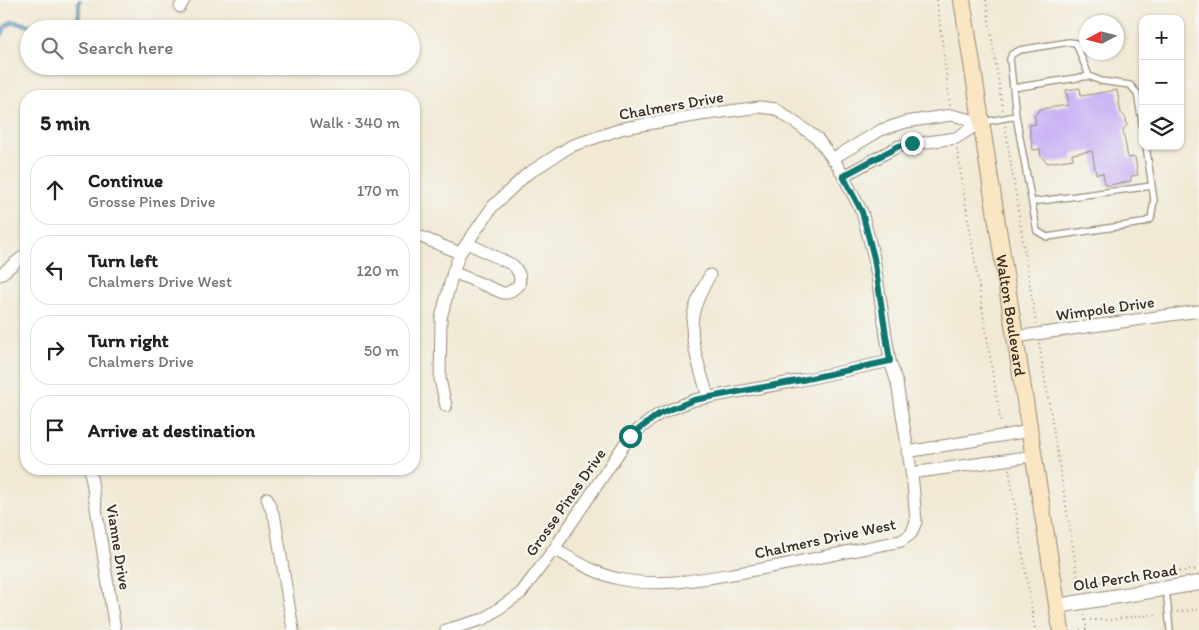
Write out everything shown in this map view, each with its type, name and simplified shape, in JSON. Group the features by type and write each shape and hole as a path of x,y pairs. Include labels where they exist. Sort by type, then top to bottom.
{"main road":[{"name":"Walton Boulevard","path":"962,0 1061,630"}],"street":[{"name":"Chalmers Drive","path":"446,406 440,379 441,318 460,253 493,206 527,174 570,146 624,128 708,114 760,108 776,109 817,138 838,167"},
{"path":"838,167 881,130 906,122 951,115 982,122"},
{"path":"838,167 899,146 956,138 982,122"},
{"name":"Chalmers Drive West","path":"554,549 593,570 618,579 652,583 700,580 763,569 901,540 911,534 916,522 911,472 897,383 890,361 874,258 862,212 838,167"},
{"path":"420,236 460,253"},
{"path":"453,272 503,293 508,293 519,285 519,271 513,265 467,243"},
{"path":"0,276 20,259"},
{"path":"708,396 695,349 692,326 694,310 710,275"},
{"name":"Wimpole Drive","path":"1015,337 1199,311"},
{"name":"Grosse Pines Drive","path":"446,630 484,620 522,593 630,436 659,414 708,396 802,380 890,361"},
{"path":"908,452 1030,431"},
{"path":"911,472 1034,456"},
{"name":"Vianne Drive","path":"91,475 115,630"},
{"path":"267,498 275,520 292,630"},
{"name":"Old Perch Road","path":"1057,606 1199,583"}],"lane":[{"path":"1089,76 1076,43 1069,42 1020,50 1012,54 1010,59 1016,116 1037,231 1047,236 1142,223 1151,218 1154,200 1147,150"},
{"path":"1013,88 1089,76 1101,81 1130,85 1137,93 1139,105"},
{"path":"982,122 1016,116"},
{"path":"1032,202 1152,186"},
{"path":"1166,588 1171,629"}],"path":[{"path":"936,0 951,115"},
{"path":"986,0 1037,334 1087,630 1080,630"},
{"path":"956,138 1003,436"},
{"path":"1007,459 1035,630"},
{"path":"1080,585 1199,570"},
{"path":"1085,620 1107,620 1199,609"}],"water":[{"path":"78,0 81,0 80,19 77,20"},
{"path":"13,20 20,22 20,25 13,24 7,27 0,41 3,28"}],"building":[{"path":"1080,88 1081,96 1117,90 1121,113 1126,118 1127,125 1123,130 1128,158 1135,157 1138,175 1131,176 1131,181 1105,186 1103,173 1096,174 1092,151 1072,154 1073,159 1048,163 1041,157 1040,149 1033,150 1029,125 1036,124 1034,116 1040,109 1069,105 1066,90"}],"route":[{"path":"630,436 659,414 694,400 890,361 874,258 862,212 843,176 899,146 912,143"}]}
